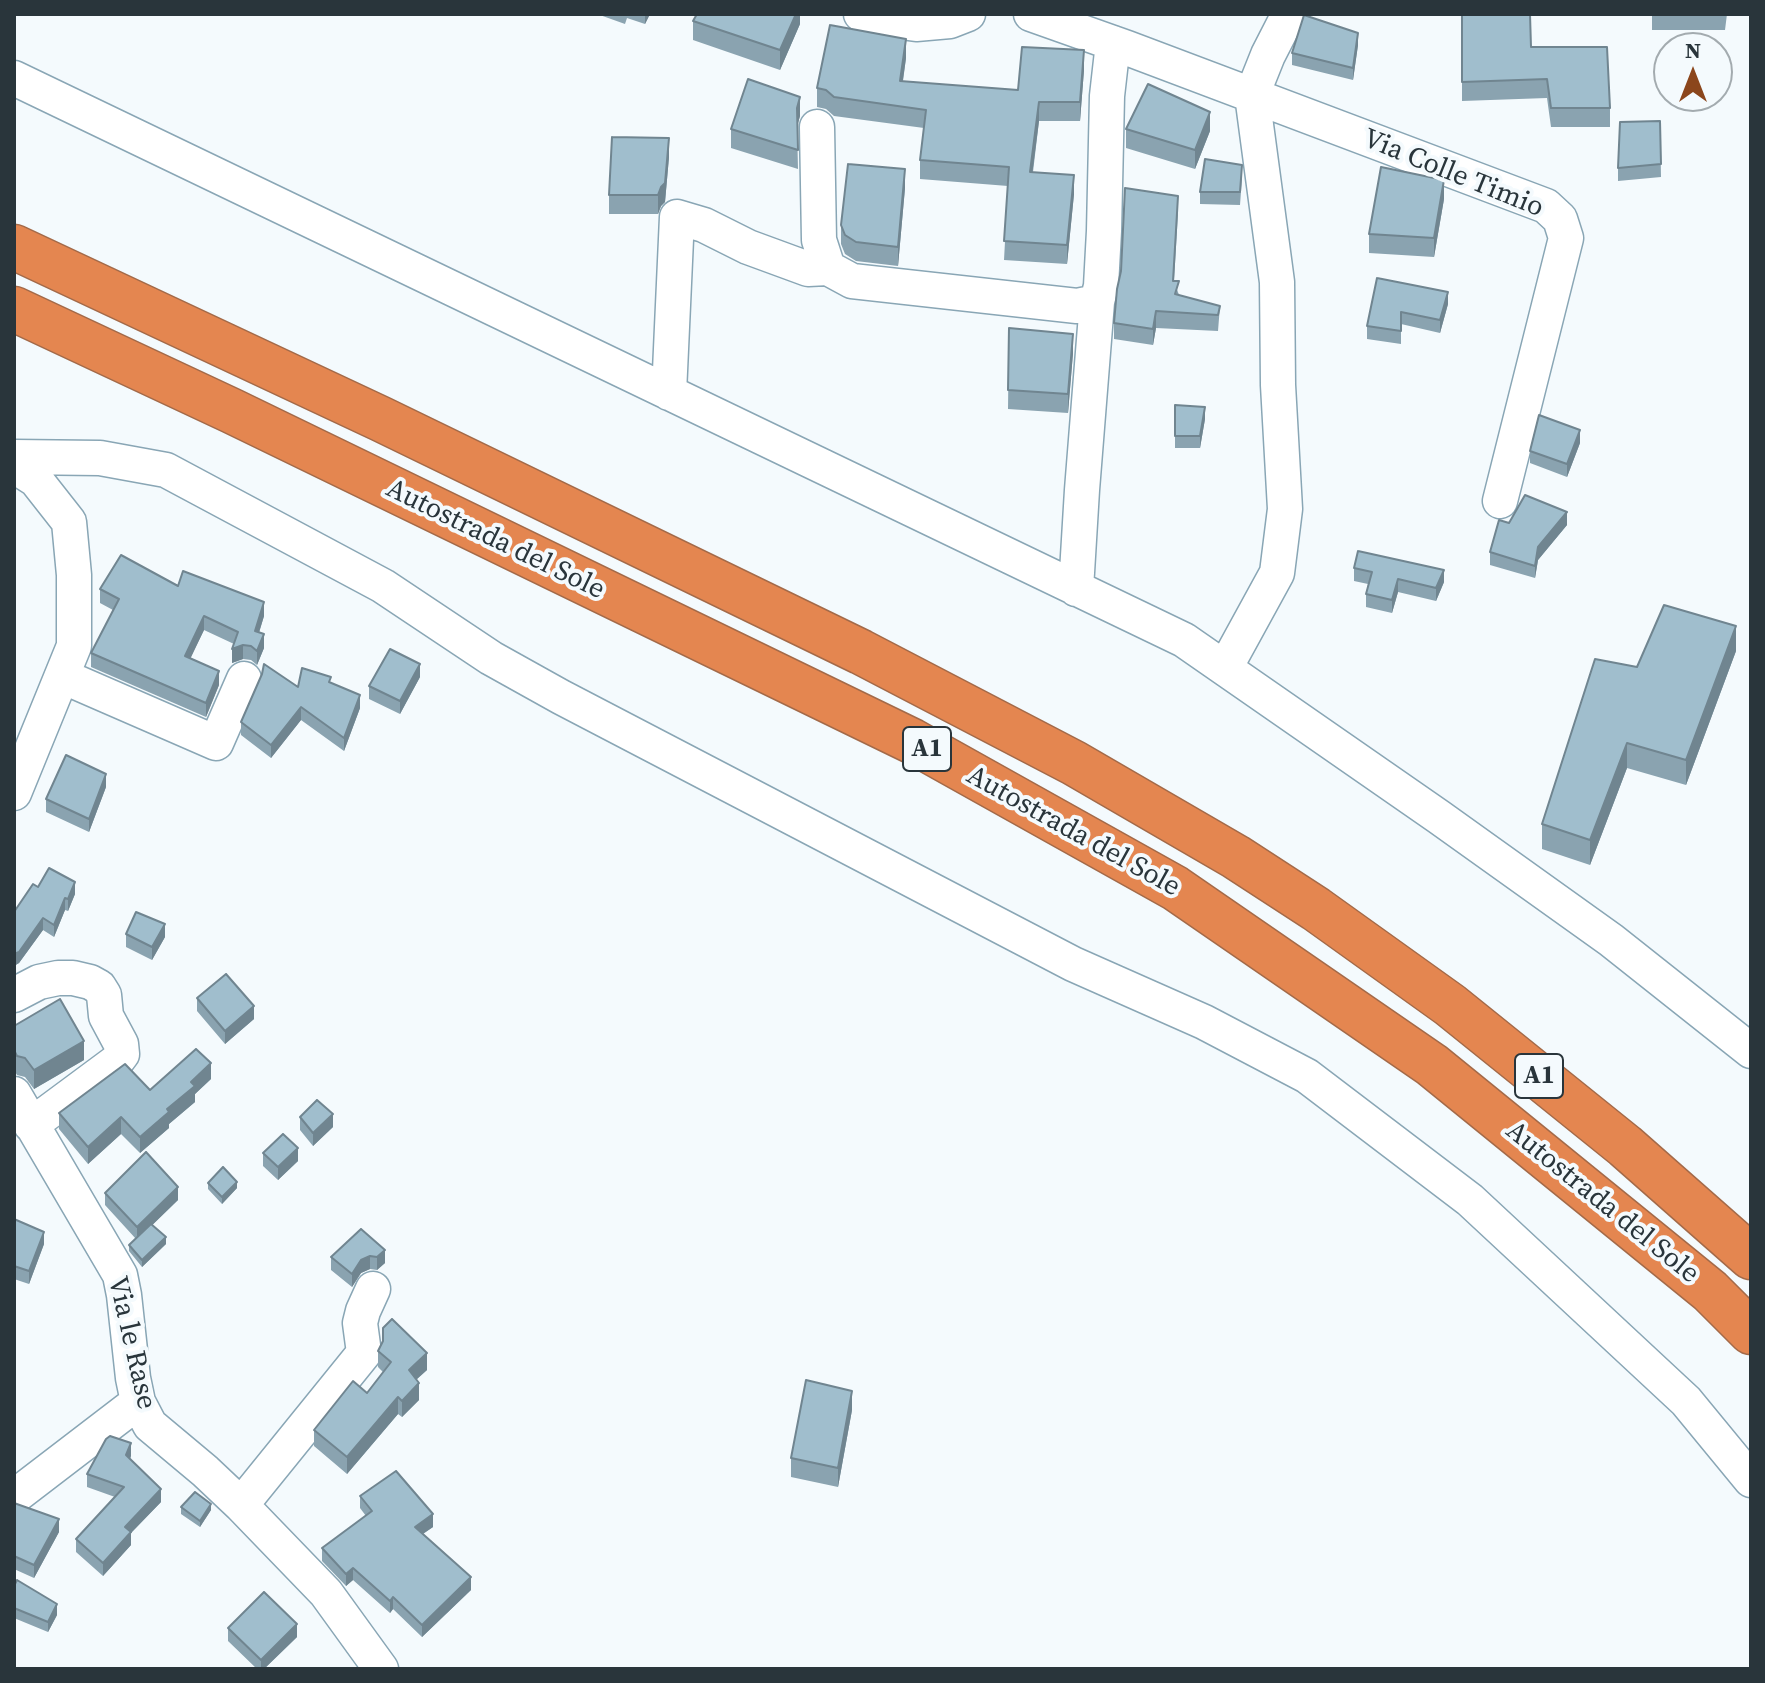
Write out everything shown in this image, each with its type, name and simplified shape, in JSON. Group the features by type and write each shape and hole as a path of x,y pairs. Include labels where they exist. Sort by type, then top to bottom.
{"highway":[{"name":"Autostrada del Sole","path":"14,247 381,419 861,652 1087,770 1236,857 1316,909 1450,1005 1625,1146 1751,1257"},
{"name":"Autostrada del Sole","path":"14,309 232,411 912,741 1175,888 1432,1065 1710,1291 1751,1332"}],"street":[{"path":"861,14 916,24 950,21 968,14"},
{"name":"Via Colle Timio","path":"1031,14 1546,206 1560,219 1566,238 1500,501"},
{"path":"1225,668 1277,573 1285,509 1278,385 1277,282 1252,95 1289,14"},
{"path":"1076,589 1097,302 1103,259 1107,96 1113,43"},
{"path":"14,78 1184,640 1611,940 1751,1051"},
{"path":"817,127 819,240 828,268"},
{"path":"669,393 677,217 704,225 748,247 808,269 828,268 852,281 1077,306 1097,302"},
{"path":"14,457 100,458 166,470 383,586 491,658 561,697 1073,964 1204,1022 1307,1076 1470,1200 1686,1401 1751,1480"},
{"path":"14,466 36,480 69,522 74,575 74,646 14,793"},
{"path":"62,676 216,743 244,679"},
{"path":"14,995 39,982 58,978 90,982 99,987 104,995 106,1016 121,1044 122,1054 116,1062 31,1125"},
{"name":"Via le Rase","path":"14,1094 120,1275 133,1378 138,1402 150,1425 241,1505 326,1593 381,1669"},
{"path":"241,1505 364,1353 360,1323 373,1289"},
{"path":"14,1497 138,1402"}],"building":[{"path":"697,14 796,14 780,50 693,21"},
{"path":"1462,14 1530,14 1531,47 1607,47 1610,108 1551,108 1547,79 1462,82"},
{"path":"1304,15 1358,33 1353,68 1292,53"},
{"path":"830,25 906,39 900,81 1018,90 1022,47 1084,50 1080,102 1039,102 1030,172 1074,175 1067,245 1004,241 1009,167 920,160 926,110 834,97 826,90 817,88"},
{"path":"748,79 800,97 797,108 798,150 731,129"},
{"path":"1148,84 1210,112 1195,150 1126,129"},
{"path":"1660,121 1661,164 1618,168 1620,122"},
{"path":"612,137 669,138 665,183 658,195 609,195"},
{"path":"1205,159 1242,165 1240,192 1200,192"},
{"path":"848,164 905,169 898,247 856,242 845,235 841,225"},
{"path":"1381,167 1444,180 1434,238 1369,234"},
{"path":"1125,188 1178,196 1173,281 1179,281 1175,294 1220,306 1218,315 1156,311 1153,329 1114,323 1121,271"},
{"path":"1377,278 1448,292 1440,320 1401,312 1401,331 1367,326"},
{"path":"1009,328 1073,334 1068,394 1008,390"},
{"path":"1175,405 1205,407 1200,436 1175,436"},
{"path":"1539,415 1580,430 1567,464 1530,451"},
{"path":"1525,495 1567,512 1538,547 1535,566 1490,552 1499,520 1509,523"},
{"path":"1358,551 1444,570 1436,588 1398,579 1392,600 1366,594 1372,572 1354,568"},
{"path":"121,555 178,586 183,571 264,602 255,631 264,634 257,651 243,645 232,649 238,632 204,616 185,656 219,671 206,703 91,653 119,599 100,589"},
{"path":"1664,605 1736,626 1686,760 1627,743 1590,840 1542,824 1595,659 1637,667"},
{"path":"390,649 420,664 400,701 369,686"},
{"path":"264,664 298,687 302,668 331,677 329,682 360,695 344,738 301,707 271,745 241,722"},
{"path":"66,755 106,774 89,819 46,799"},
{"path":"49,868 75,882 54,925 43,918 19,952 14,954 14,912 33,884 38,887"},
{"path":"136,912 165,924 152,947 126,934"},
{"path":"226,974 254,1006 225,1031 197,998"},
{"path":"60,999 84,1041 34,1070 14,1050 14,1026"},
{"path":"196,1049 211,1063 191,1082 195,1086 140,1137 121,1117 88,1147 59,1113 125,1064 150,1090"},
{"path":"317,1100 333,1114 313,1133 300,1117"},
{"path":"283,1134 298,1148 278,1167 263,1153"},
{"path":"146,1152 178,1187 137,1227 105,1193"},
{"path":"223,1167 237,1182 222,1197 208,1183"},
{"path":"14,1219 44,1232 29,1271 14,1266"},
{"path":"151,1224 166,1237 142,1260 129,1245"},
{"path":"361,1229 385,1250 377,1257 361,1260 352,1274 331,1257"},
{"path":"392,1319 427,1353 409,1370 419,1383 402,1401 398,1397 347,1457 314,1430 353,1381 367,1393 391,1362 378,1351 383,1341 383,1328"},
{"path":"806,1380 852,1391 838,1468 791,1458"},
{"path":"110,1436 131,1443 126,1455 161,1489 125,1527 131,1532 103,1563 76,1539 124,1487 87,1474"},
{"path":"396,1471 433,1514 415,1527 471,1577 422,1625 393,1597 390,1601 353,1568 346,1574 322,1548 372,1511 360,1496"},
{"path":"195,1492 211,1504 200,1521 181,1507"},
{"path":"14,1503 59,1519 34,1565 14,1556"},
{"path":"17,1580 57,1604 48,1622 14,1608"},
{"path":"264,1592 297,1624 261,1660 228,1628"}]}
